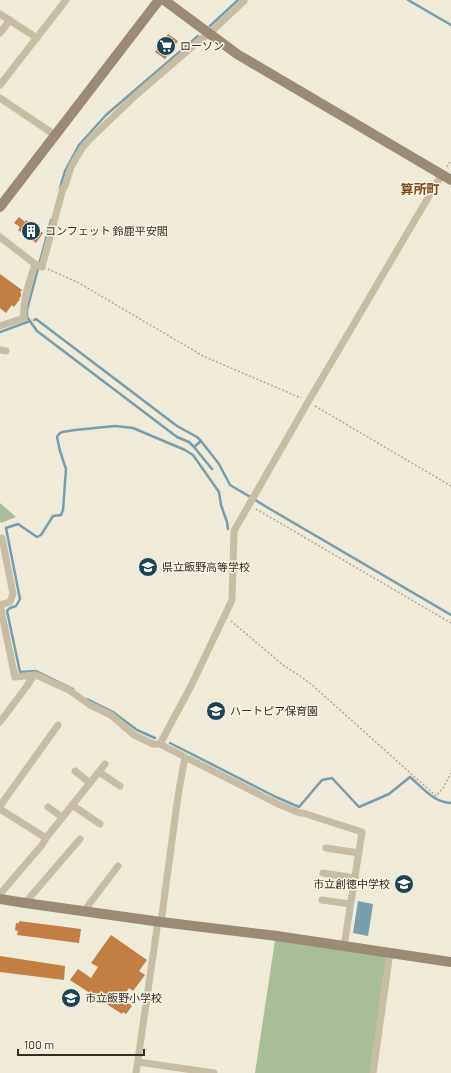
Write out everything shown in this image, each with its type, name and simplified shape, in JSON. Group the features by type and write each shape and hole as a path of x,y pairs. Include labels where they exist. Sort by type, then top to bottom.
{"street":[{"path":"0,85 66,0"},
{"path":"0,207 159,0"},
{"path":"160,744 191,686 232,600 234,531 308,402 447,177 237,54 164,0"},
{"path":"0,237 35,264 42,267 63,188 71,168 83,147 92,136 135,96 201,39 209,34 244,0"},
{"path":"0,14 37,38"},
{"path":"0,33 10,20"},
{"path":"0,98 55,134"},
{"path":"0,326 24,318 24,302 35,264"},
{"path":"2,538 13,594 10,602 0,605 15,677 36,675 69,690 90,705 112,715 134,736 153,744 160,744 185,757 185,759 189,759 278,804 300,813 362,832 344,946"},
{"path":"0,722 34,675"},
{"path":"46,838 0,808 58,725"},
{"path":"136,1073 178,796 185,759"},
{"path":"0,894 42,845 62,817 105,764"},
{"path":"75,771 90,783"},
{"path":"99,772 120,786"},
{"path":"72,805 100,824"},
{"path":"48,807 62,817"},
{"path":"25,903 80,839"},
{"path":"326,848 359,853"},
{"path":"84,911 118,866"},
{"path":"323,873 355,878"},
{"path":"0,899 159,922 277,936 451,962"},
{"path":"322,900 350,904"},
{"path":"374,1073 390,952"},
{"path":"138,1062 214,1073"}],"path":[{"path":"42,267 78,283 203,356 308,402 451,486"},
{"path":"249,504 451,623"},
{"path":"224,616 283,665 311,684 436,796 451,773"}],"green space":[{"path":"0,503 16,517 1,523"},
{"path":"275,940 387,956 370,1073 255,1073"}],"water":[{"path":"358,901 373,904 368,936 353,933"}],"building":[{"name":"ローソン","path":"168,34 178,41 165,59 155,52"},
{"name":"コンフェット 鈴鹿平安閣","path":"19,217 25,222 26,220 43,233 36,243 18,230 20,227 14,223"},
{"path":"0,274 22,290 20,292 20,299 14,307 12,305 6,313 0,308"},
{"path":"19,921 81,929 79,943 17,935 18,931 15,930 16,923 19,923"},
{"path":"111,935 147,960 139,971 145,975 133,991 129,988 122,999 132,1006 126,1014 123,1012 122,1014 70,980 78,969 91,978 98,967 91,963"},
{"path":"0,956 65,966 64,980 0,972"}],"waterway":[{"path":"210,26 238,0"},
{"path":"408,0 451,25"},
{"path":"60,188 65,171 79,145 106,115 198,36"},
{"path":"51,220 27,310 27,317 37,331 177,437 189,442 212,469"},
{"path":"34,320 36,319 177,426 197,437 219,464 230,485 451,615"},
{"path":"0,332 30,321"},
{"path":"73,689 36,671 20,672 7,611 16,606 20,599 6,528 18,524 37,537 41,535 53,516 61,515 63,510 66,469 57,437 59,434 62,432 75,430 115,426 133,428 185,450 193,455 219,492 228,529"},
{"path":"194,447 201,441"},
{"path":"87,699 113,712 137,730 155,738"},
{"path":"170,743 276,797 299,807 322,780 332,778 359,807 389,794 410,777 434,797 451,803"}],"place":[{"name":"ローソン","path":"166,46"},
{"name":"コンフェット 鈴鹿平安閣","path":"31,231"},
{"name":"県立飯野高等学校","path":"148,567"},
{"name":"ハートピア保育園","path":"216,711"},
{"name":"市立創徳中学校","path":"404,884"},
{"name":"市立飯野小学校","path":"71,998"}],"district":[{"name":"算所町","path":"420,189"}]}
